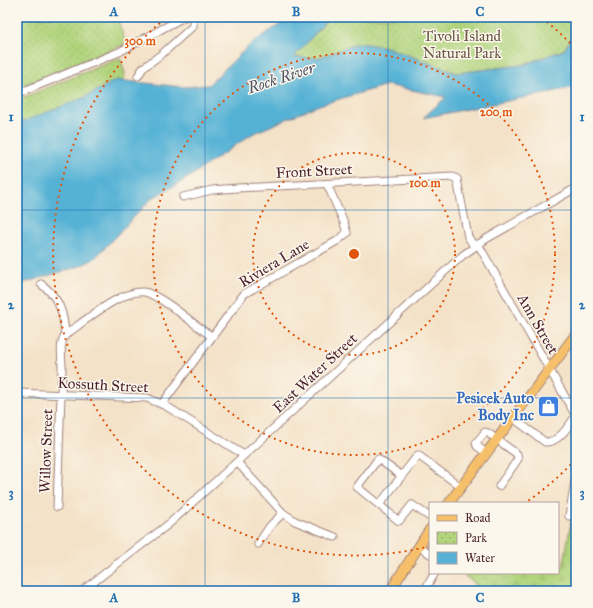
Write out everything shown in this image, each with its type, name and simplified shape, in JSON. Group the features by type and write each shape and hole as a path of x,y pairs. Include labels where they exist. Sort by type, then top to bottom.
{"main road":[{"path":"450,502 576,334"},
{"path":"390,591 429,530"}],"street":[{"path":"17,94 119,52 184,17"},
{"path":"138,76 143,68 163,53 193,26 193,17"},
{"name":"Front Street","path":"183,197 206,191 224,189 447,177"},
{"name":"Ann Street","path":"447,177 457,179 468,237 476,245 576,416"},
{"name":"Riviera Lane","path":"162,404 244,294 337,241 347,233 343,220 327,184"},
{"name":"East Water Street","path":"82,591 162,530 476,245 576,188"},
{"path":"41,284 51,292 60,305 64,321 65,335 124,296 143,292 163,302 212,336"},
{"name":"Willow Street","path":"57,507 62,367 61,348 62,340 65,335"},
{"name":"Kossuth Street","path":"17,393 60,396 147,398 162,404 244,455"},
{"path":"513,418 545,442 550,442 556,440 576,416"},
{"path":"486,453 477,446 476,443 485,432 517,454 518,459 499,486"},
{"path":"378,505 418,455 461,487"},
{"path":"402,476 378,459 357,487 399,521 412,505 429,516"},
{"path":"237,462 283,513 295,521 335,537"},
{"path":"569,516 576,476"},
{"path":"258,544 270,526 283,513"},
{"path":"419,546 429,553"},
{"path":"424,591 434,574"}],"green space":[{"path":"17,17 117,17 126,44 17,88"},
{"name":"Tivoli Island Natural Park","path":"330,17 576,17 576,29 564,50 522,65 456,73 386,47 359,43 317,58 293,57"},
{"path":"120,58 125,73 123,89 17,159 17,100"},
{"path":"576,494 576,591 472,591 476,584 462,574 559,574 559,566 563,568"}],"water":[{"name":"Rock River","path":"292,17 330,17 294,57 317,58 359,43 386,47 456,73 522,65 564,50 576,29 576,87 423,118 446,97 387,85 319,105 252,134 183,181 152,198 94,259 80,266 17,285 17,124 83,98 116,80 184,87 208,85 253,42"}],"place":[{"name":"Pesicek Auto Body Inc","path":"549,407"}]}
